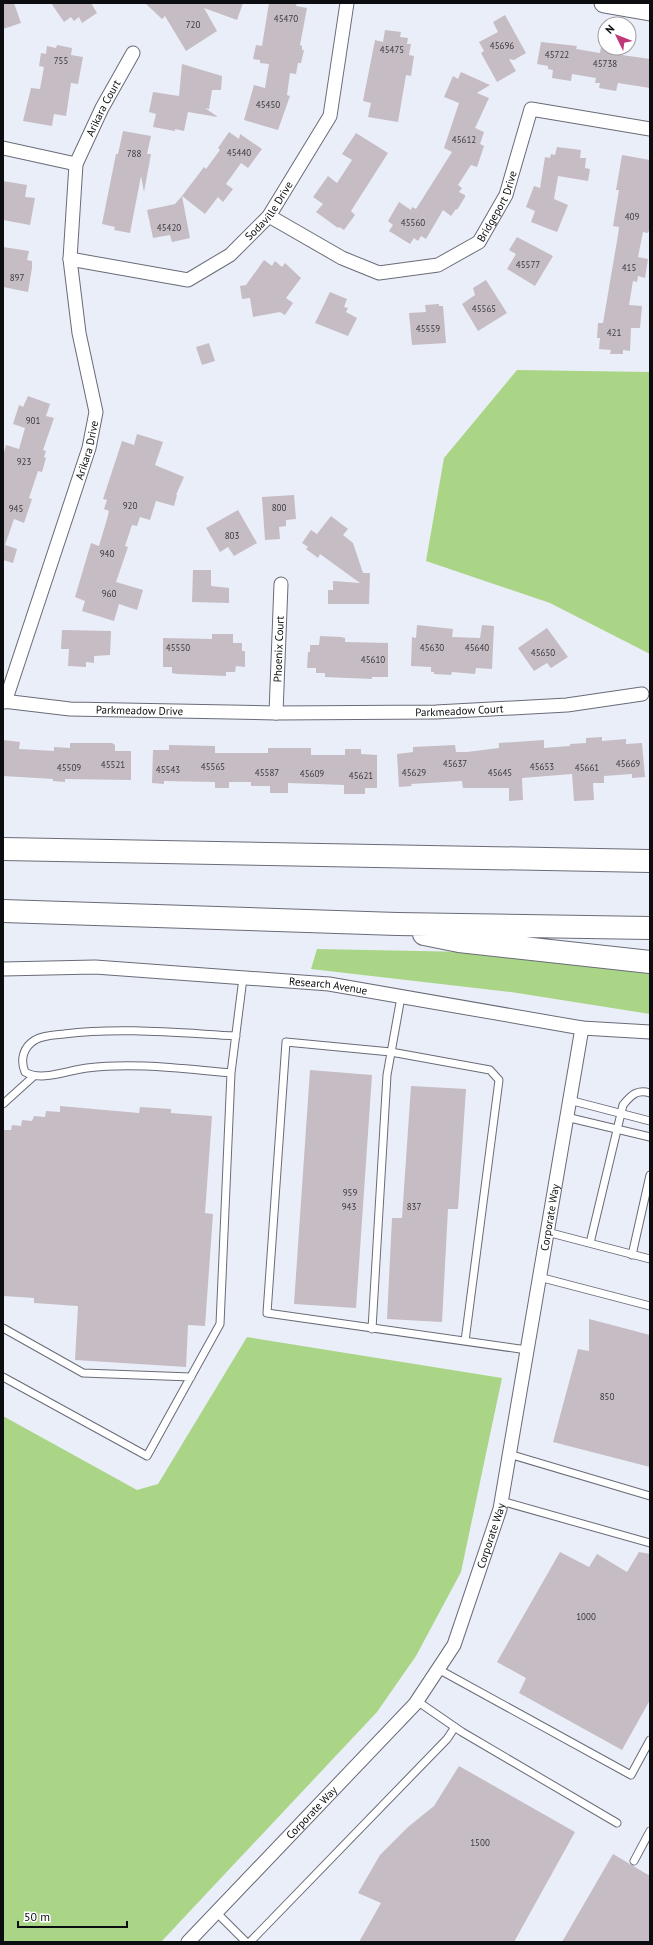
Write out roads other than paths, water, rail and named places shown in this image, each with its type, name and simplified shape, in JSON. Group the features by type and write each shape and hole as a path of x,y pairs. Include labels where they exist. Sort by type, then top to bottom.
{"highway":[{"path":"3,849 650,861"},
{"path":"3,911 397,924 650,928"},
{"path":"397,924 429,936 459,941 650,962"}],"main road":[{"path":"604,3 650,11"}],"street":[{"name":"Sodaville Drive","path":"70,259 188,280 230,255 269,216 330,116 347,3"},
{"name":"Arikara Court","path":"76,164 102,108 133,53"},
{"name":"Bridgeport Drive","path":"269,216 342,258 379,273 438,265 478,242 506,195 531,109 650,129"},
{"path":"3,148 76,164"},
{"name":"Arikara Drive","path":"4,702 89,448 96,412 79,333 70,259 76,164"},
{"name":"Phoenix Court","path":"276,713 281,584"},
{"name":"Parkmeadow Court","path":"276,713 436,712 567,706 642,694"},
{"name":"Parkmeadow Drive","path":"4,702 70,709 276,713"},
{"name":"Research Avenue","path":"3,969 95,967 329,984 582,1028 650,1032"},
{"name":"Corporate Way","path":"188,1942 417,1701 454,1645 501,1501 582,1028"}],"lane":[{"path":"3,1377 147,1456 220,1324 231,1073 243,978"},
{"path":"372,1329 387,1075 401,997"},
{"path":"231,1073 116,1064 71,1069 41,1077 25,1072 22,1059 28,1044 41,1037 87,1031 173,1032 236,1036"},
{"path":"465,1341 499,1080 490,1070 391,1052 286,1042 267,1313 527,1350"},
{"path":"3,1104 34,1076"},
{"path":"590,1243 623,1105 630,1096 643,1091 650,1092"},
{"path":"569,1100 621,1115 650,1121"},
{"path":"566,1117 650,1137"},
{"path":"632,1255 650,1175"},
{"path":"547,1232 650,1259"},
{"path":"539,1277 650,1306"},
{"path":"3,1328 83,1373 191,1377"},
{"path":"509,1454 650,1496"},
{"path":"501,1501 650,1543"},
{"path":"438,1669 631,1775 650,1740"},
{"path":"417,1701 455,1727 617,1823"},
{"path":"250,1942 447,1739 455,1727"},
{"path":"634,1861 650,1831"},
{"path":"216,1912 246,1942"}]}
